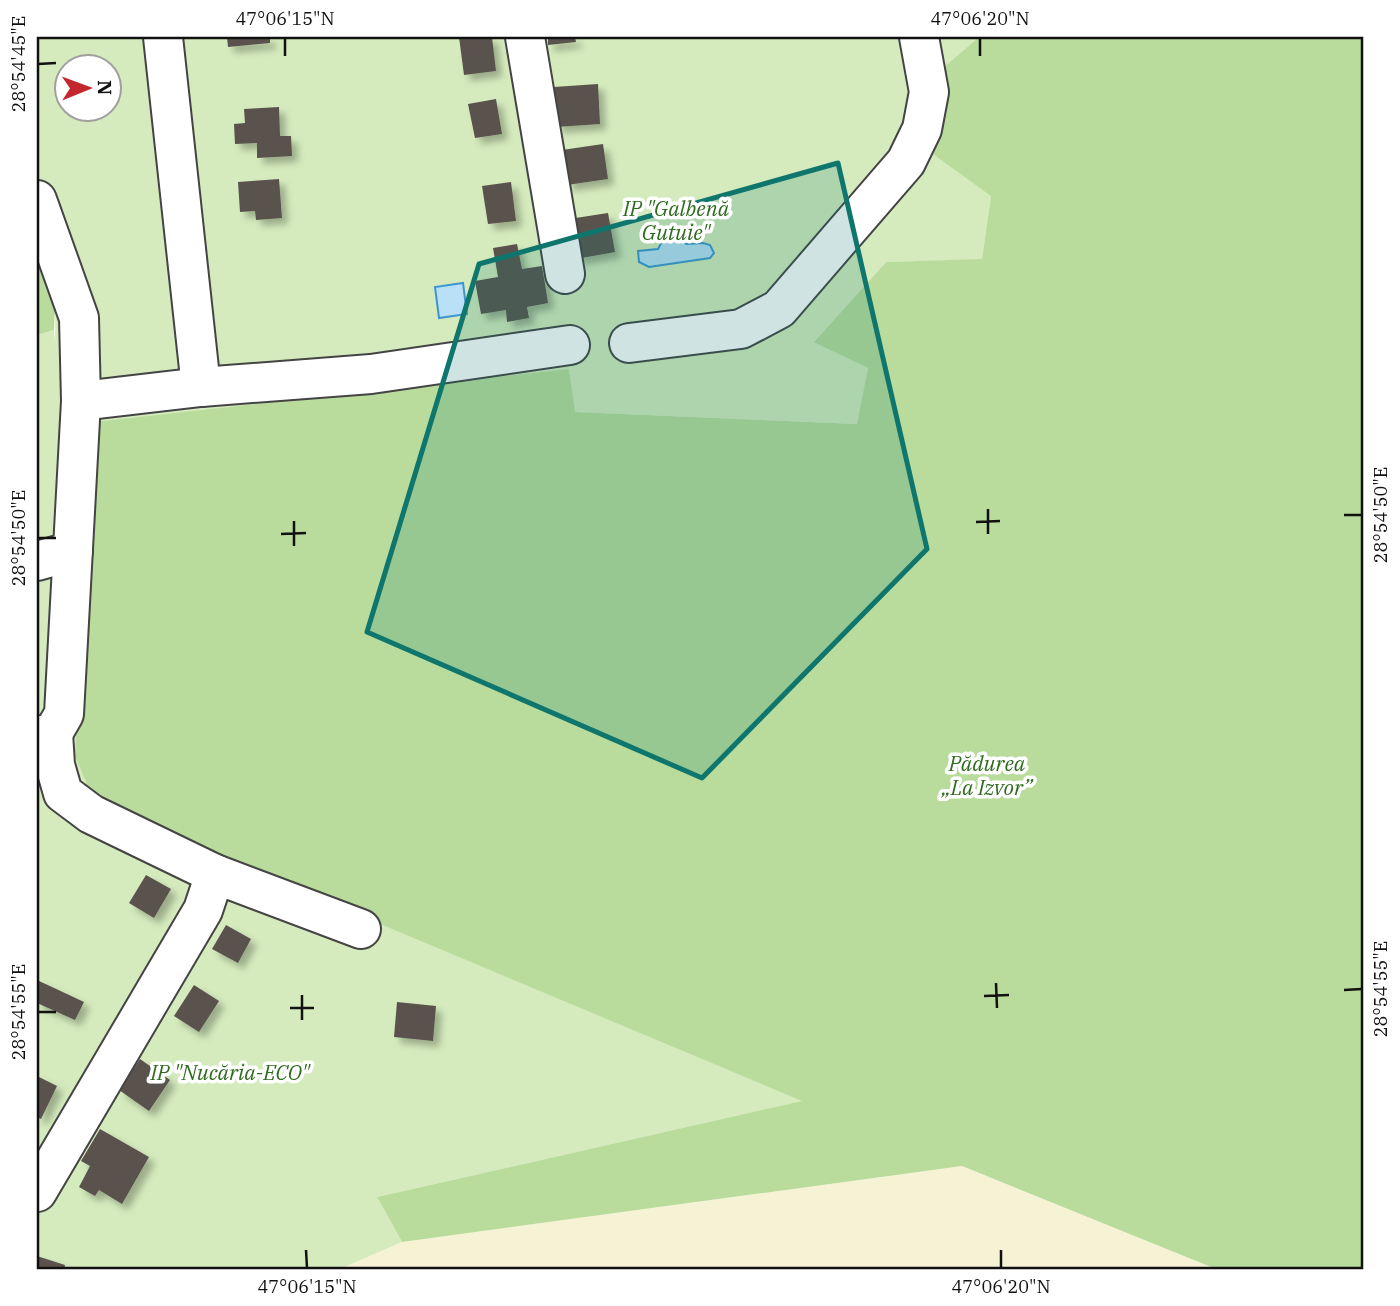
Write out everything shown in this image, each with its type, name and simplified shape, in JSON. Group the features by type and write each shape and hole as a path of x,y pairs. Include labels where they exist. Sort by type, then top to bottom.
{"street":[{"path":"163,37 201,387"},
{"path":"525,37 565,275"},
{"path":"629,343 741,330 779,309 906,162 922,129 929,92 919,37"},
{"path":"37,200 79,318 81,401 64,714 45,735 63,793 91,814 215,874 361,929"},
{"path":"81,401 201,387 371,373 570,345"},
{"path":"37,561 73,551"},
{"path":"37,1192 203,910 215,874"}],"highlighted area":[{"path":"838,163 927,549 702,778 367,632 479,264"}],"shaded area":[{"path":"962,1166 1216,1269 340,1269 402,1242"}],"green space":[{"path":"37,37 979,37 945,66 991,196 982,260 886,262 815,341 868,368 858,424 574,412 569,369 96,805 803,1101 377,1197 402,1242 340,1269 37,1269 37,335 54,330 55,342 56,287 37,240"},
{"name":"Pădurea „La Izvor”","path":"979,37 1363,37 1363,1269 1216,1269 962,1166 402,1242 377,1197 802,1101 96,805 75,756 94,422 569,369 575,412 857,424 868,368 814,342 886,262 982,259 991,196 926,149 945,66"},
{"path":"37,240 56,287 54,330 37,335"}],"water":[{"path":"679,232 686,244 710,245 714,253 710,258 649,267 639,262 638,251 658,249 666,234"},
{"path":"463,283 467,314 439,318 435,287"}],"building":[{"path":"227,37 270,37 270,43 228,47"},
{"path":"459,37 492,37 496,71 464,75"},
{"path":"548,37 575,37 576,42 548,45"},
{"path":"598,84 600,124 556,127 554,87"},
{"path":"496,99 502,134 475,138 468,104"},
{"path":"279,107 280,136 291,136 292,156 257,158 257,143 235,144 234,124 245,123 244,109"},
{"path":"603,144 608,179 567,185 562,150"},
{"path":"279,179 282,218 256,220 255,211 240,212 238,182"},
{"path":"511,182 516,221 488,224 482,186"},
{"path":"608,213 615,252 576,259 569,219"},
{"path":"517,244 522,269 542,266 548,303 527,307 529,318 507,322 506,310 481,314 475,281 498,277 493,248"},
{"path":"146,875 171,889 154,918 129,903"},
{"path":"226,925 251,939 238,963 212,949"},
{"path":"37,980 84,1002 75,1020 37,1003"},
{"path":"194,985 219,1001 199,1032 174,1016"},
{"path":"397,1002 436,1006 433,1041 394,1037"},
{"path":"140,1059 170,1080 149,1111 119,1090"},
{"path":"37,1076 57,1086 41,1119 37,1117"},
{"path":"100,1129 149,1157 122,1204 99,1190 95,1196 79,1187 90,1166 81,1161"},
{"path":"37,1256 65,1265 64,1269 37,1269"}],"park label":[{"name":"IP \"Galbenă Gutuie\"","path":"676,220"},
{"name":"IP \"Nucăria-ECO\"","path":"230,1072"}]}
